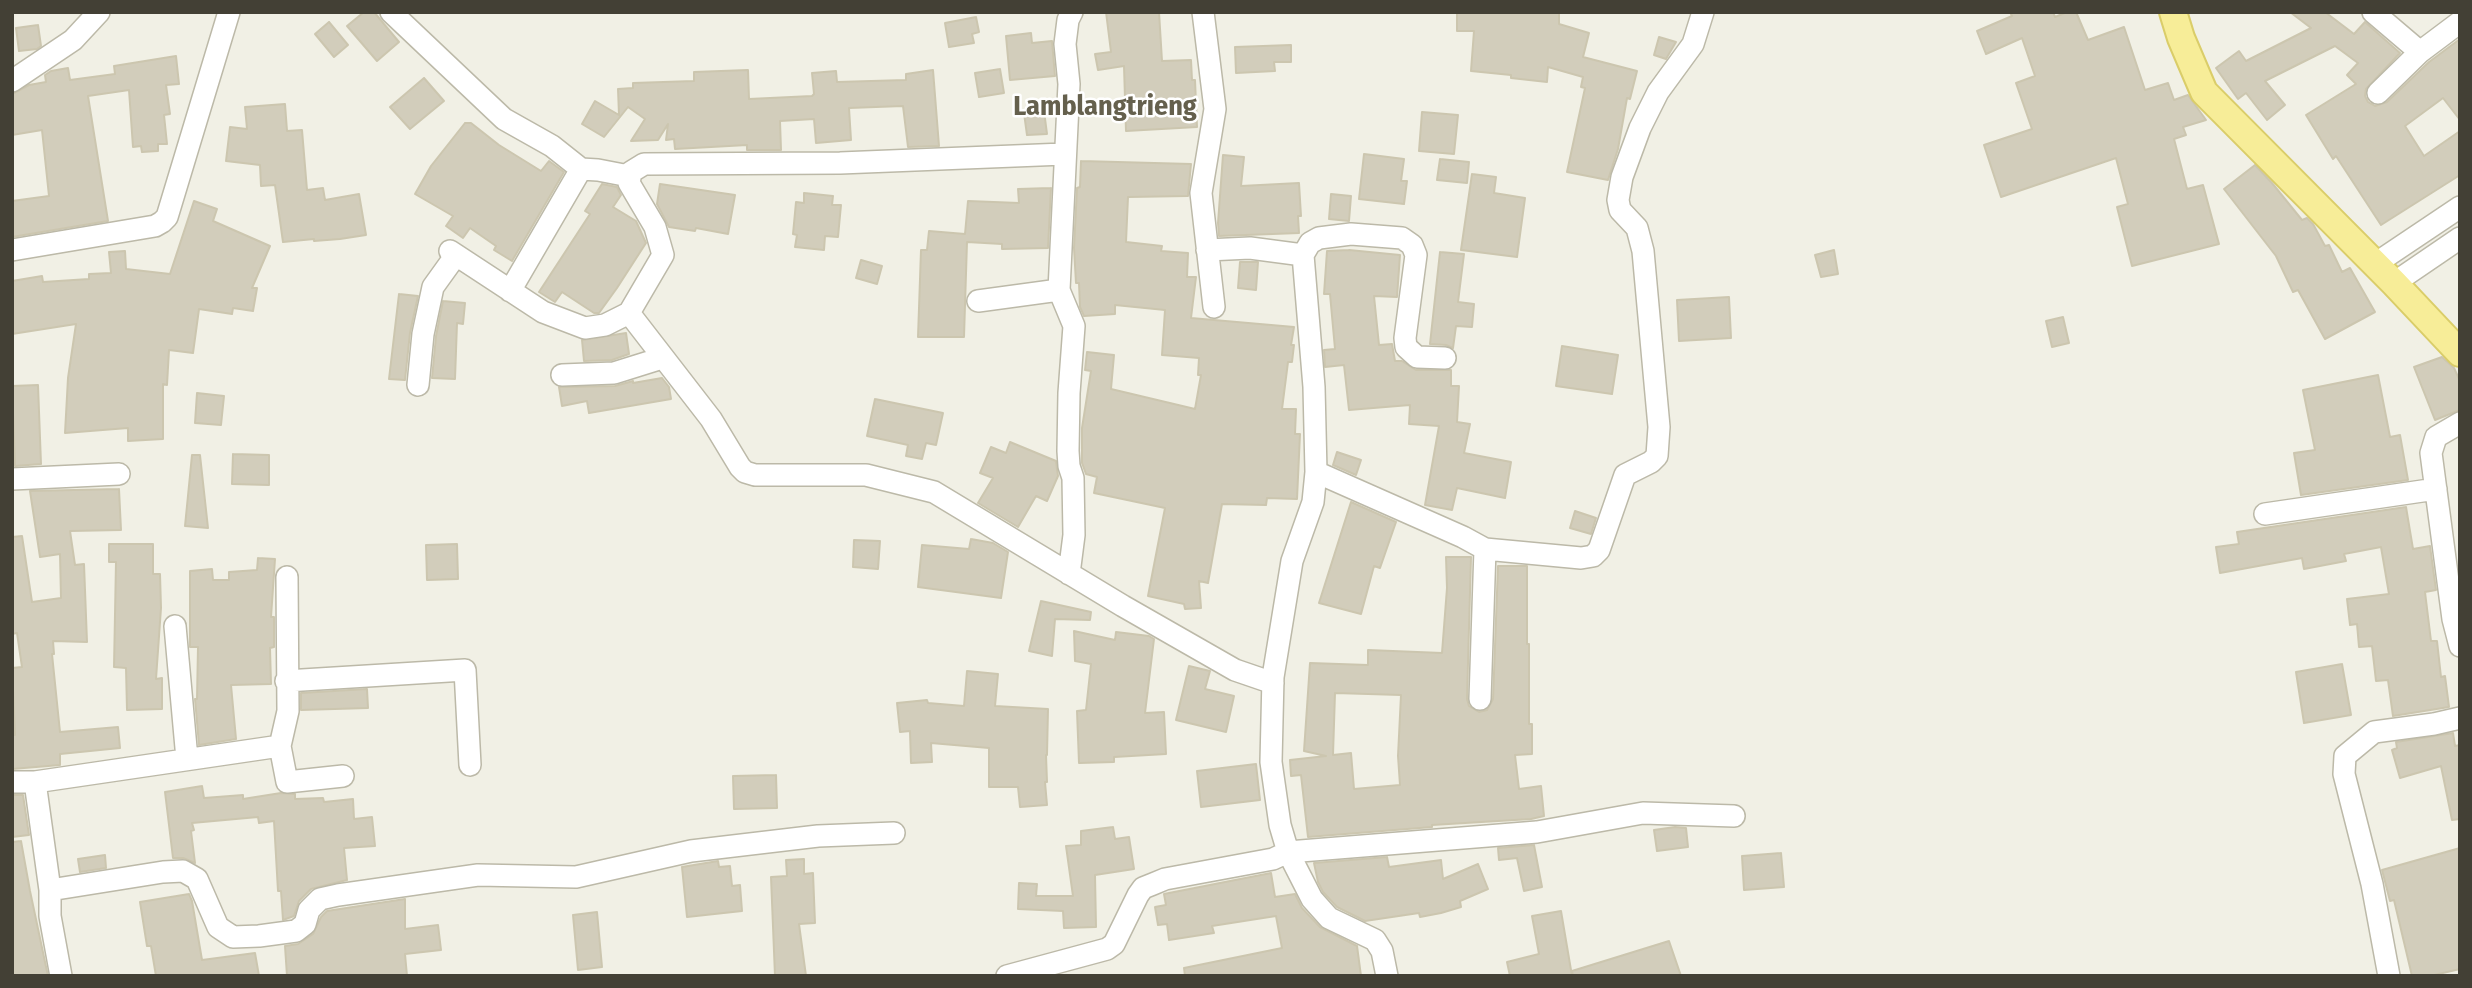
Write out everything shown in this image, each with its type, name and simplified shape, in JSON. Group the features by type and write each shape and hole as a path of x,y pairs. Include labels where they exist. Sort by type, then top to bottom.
{"main road":[{"path":"2173,12 2204,92 2394,283 2460,354"}],"street":[{"path":"12,81 73,40 99,12"},
{"path":"391,12 504,119 552,146 581,169 629,176"},
{"path":"1069,574 1074,535 1073,478 1068,451 1074,326 1059,290 1069,84 1065,44 1068,20 1072,12"},
{"path":"1203,12 1215,109 1201,193 1214,307"},
{"path":"1315,472 1485,549 1581,558 1593,556 1599,550 1625,475 1657,456 1659,427 1643,251 1637,228 1620,210 1618,200 1622,177 1640,128 1658,92 1693,44 1703,12"},
{"path":"2373,12 2420,52"},
{"path":"12,250 155,226 167,217 226,13"},
{"path":"2378,93 2420,52 2460,22"},
{"path":"418,385 423,334 433,287 453,253 543,312 585,328 605,325 629,313 663,255 655,227 629,183 629,176 636,167 644,164 839,163 1064,154"},
{"path":"510,291 581,169"},
{"path":"2375,264 2460,207"},
{"path":"1387,976 1382,951 1375,940 1329,918 1320,910 1288,852 1280,825 1271,762 1273,683 1292,561 1313,502 1314,387 1303,255 1310,243 1319,238 1351,234 1402,238 1412,245 1416,255 1406,347 1417,357 1445,358"},
{"path":"2394,283 2460,237"},
{"path":"1208,250 1250,248 1303,255"},
{"path":"978,301 1059,290"},
{"path":"629,313 711,419 740,467 746,472 755,475 866,475 934,492 1235,670 1273,683"},
{"path":"562,375 614,373 662,358"},
{"path":"2460,423 2436,437 2431,453 2453,619 2460,646"},
{"path":"12,480 119,474"},
{"path":"2265,514 2437,489"},
{"path":"1480,699 1485,549"},
{"path":"287,577 288,711 280,746 287,782 342,776"},
{"path":"175,626 187,759"},
{"path":"286,681 466,670 470,765"},
{"path":"2389,976 2372,884 2344,774 2344,756 2374,732 2460,718"},
{"path":"12,782 35,782 280,746"},
{"path":"35,782 50,890 50,916 61,976"},
{"path":"1007,976 1107,949 1114,944 1143,888 1165,879 1273,859 1288,852 1537,832 1643,813 1734,816"},
{"path":"50,890 163,872 183,872 197,879 218,927 233,937 259,936 296,931 305,924 309,910 320,900 338,895 478,875 576,877 691,851 818,836 894,833"}],"building":[{"path":"364,12 374,12 399,42 377,61 347,26"},
{"path":"1106,12 1159,12 1162,61 1191,60 1192,80 1195,80 1197,127 1126,131 1124,66 1098,70 1095,54 1111,52"},
{"path":"1457,12 1559,12 1559,24 1589,33 1583,57 1637,71 1630,99 1627,98 1618,149 1608,180 1567,172 1585,88 1581,87 1583,77 1548,67 1547,82 1471,71 1474,31 1457,31"},
{"path":"2010,12 2053,12 2055,17 2076,12 2088,40 2124,27 2145,90 2168,83 2174,100 2188,95 2206,120 2183,127 2186,135 2174,139 2187,189 2203,185 2219,244 2132,266 2117,207 2128,204 2116,158 2001,197 1984,145 2032,129 2016,83 2035,76 2022,38 1986,54 1977,31 2012,16"},
{"path":"2290,12 2325,12 2354,34 2365,22 2400,53 2366,89 2368,102 2375,106 2387,102 2429,62 2460,39 2460,120 2443,98 2405,126 2424,156 2460,131 2460,175 2381,225 2336,156 2333,159 2306,115 2356,84 2347,75 2358,63 2335,46 2265,81 2285,105 2267,120 2246,93 2238,99 2216,68 2239,51 2246,61 2311,28"},
{"path":"976,17 979,32 972,34 974,43 949,47 945,23"},
{"path":"329,22 348,45 334,57 315,34"},
{"path":"38,25 41,46 19,51 16,28"},
{"path":"1031,33 1032,43 1052,41 1055,76 1010,80 1006,36"},
{"path":"1659,37 1676,42 1666,59 1654,55"},
{"path":"1291,45 1291,62 1274,62 1275,71 1236,73 1235,47"},
{"path":"176,56 179,84 166,85 170,114 164,115 167,144 158,144 158,151 142,152 141,146 133,147 129,90 88,96 108,221 12,237 12,201 49,196 42,130 12,135 12,94 29,85 46,82 45,75 51,71 68,68 70,80 115,74 114,66"},
{"path":"1000,69 1004,93 979,97 975,73"},
{"path":"748,70 749,99 812,96 812,73 836,71 837,82 906,80 906,74 933,70 939,146 908,147 903,106 849,108 851,140 816,143 814,119 780,121 781,150 747,150 747,145 675,149 674,139 666,140 668,124 658,140 631,141 645,119 628,107 604,137 582,124 595,101 619,115 618,89 633,88 633,83 694,81 694,72"},
{"path":"424,78 444,101 410,129 390,107"},
{"path":"285,104 287,131 302,130 307,190 323,188 325,200 359,194 366,235 283,242 275,185 261,186 260,165 226,161 230,127 247,129 245,107"},
{"path":"1044,111 1047,134 1027,135 1024,113"},
{"path":"1422,112 1458,115 1454,154 1419,151"},
{"path":"465,123 471,123 499,145 541,171 549,161 564,172 512,261 494,250 496,246 470,228 463,238 446,226 453,216 415,194 431,166"},
{"path":"1364,154 1404,159 1401,181 1407,181 1404,204 1359,199"},
{"path":"1223,155 1244,157 1241,186 1299,183 1299,233 1219,236"},
{"path":"1440,159 1469,162 1467,183 1437,180"},
{"path":"1081,161 1191,164 1188,196 1128,197 1126,242 1162,246 1161,251 1188,253 1187,277 1196,277 1191,318 1294,327 1292,362 1288,362 1282,409 1296,409 1295,434 1300,434 1297,499 1267,498 1266,505 1222,504 1208,583 1199,581 1201,608 1185,609 1184,604 1148,596 1165,508 1094,493 1097,477 1086,474 1082,463 1082,428 1091,371 1085,370 1087,352 1114,355 1111,389 1195,409 1201,375 1198,375 1199,358 1162,355 1165,310 1115,305 1115,314 1084,316 1080,307 1079,283 1076,283 1074,248"},
{"path":"2255,165 2302,220 2307,218 2313,224 2325,246 2329,245 2342,272 2350,268 2375,312 2325,339 2298,290 2293,292 2276,256 2224,189"},
{"path":"1472,174 1496,177 1494,193 1525,198 1517,257 1461,250"},
{"path":"602,184 617,187 621,195 613,207 636,221 646,243 599,313 594,313 562,292 555,302 539,292 590,214 585,211"},
{"path":"660,184 735,195 728,234 696,228 695,231 669,227 657,204"},
{"path":"1051,188 1048,248 1002,249 1002,244 967,242 964,337 918,337 921,250 927,250 929,231 965,234 968,201 1019,203 1018,189"},
{"path":"804,193 833,196 832,205 841,205 838,237 825,236 824,250 795,247 797,235 793,234 796,202 804,203"},
{"path":"1331,194 1351,196 1349,221 1329,219"},
{"path":"194,201 217,209 213,221 270,246 252,288 257,288 253,311 233,308 232,314 199,309 193,353 169,350 167,385 163,384 163,439 128,441 128,428 65,433 68,378 76,324 12,334 12,281 42,276 43,282 89,279 89,274 111,273 109,252 125,251 126,269 170,274"},
{"path":"1349,250 1400,255 1397,297 1374,296 1379,345 1392,344 1395,361 1402,361 1416,370 1451,370 1451,386 1459,386 1457,422 1470,424 1464,453 1511,462 1505,498 1457,488 1452,510 1425,505 1439,426 1409,424 1410,405 1349,410 1344,365 1325,367 1324,350 1335,349 1330,294 1324,294 1327,251"},
{"path":"1834,250 1838,274 1821,277 1815,255"},
{"path":"1440,252 1464,254 1458,302 1474,304 1472,327 1456,326 1453,348 1430,344"},
{"path":"861,260 882,266 877,284 856,278"},
{"path":"1240,262 1258,262 1256,290 1238,288"},
{"path":"399,294 418,296 410,333 405,380 389,379"},
{"path":"1729,297 1731,338 1679,341 1677,300"},
{"path":"443,301 465,303 463,324 457,323 455,379 432,378"},
{"path":"2063,317 2069,343 2052,347 2046,321"},
{"path":"626,333 629,354 612,360 584,361 582,340"},
{"path":"1562,346 1618,355 1612,394 1556,386"},
{"path":"2442,357 2454,368 2460,381 2460,410 2435,420 2414,367"},
{"path":"2378,375 2390,437 2400,435 2408,480 2301,495 2294,453 2315,450 2303,390"},
{"path":"662,378 669,387 671,399 589,413 587,401 562,406 559,387 615,386"},
{"path":"38,385 41,464 15,466 12,386"},
{"path":"197,393 224,396 221,425 195,423"},
{"path":"875,399 943,413 936,445 926,443 922,459 906,456 908,445 867,436"},
{"path":"1010,442 1056,461 1058,476 1047,501 1036,496 1018,527 978,503 993,478 980,473 991,447 1006,453"},
{"path":"1337,452 1361,460 1356,475 1333,465"},
{"path":"233,454 269,455 269,485 232,484"},
{"path":"192,455 200,455 208,528 185,526"},
{"path":"119,489 121,530 70,531 75,565 84,564 87,642 53,641 52,654 60,732 118,727 120,748 60,754 60,765 12,769 12,735 15,735 12,668 22,667 17,633 12,634 12,537 22,536 32,602 61,598 60,554 40,557 30,491"},
{"path":"1351,502 1396,522 1380,568 1374,566 1361,614 1319,603"},
{"path":"2406,507 2413,549 2430,546 2436,590 2425,592 2431,641 2437,641 2441,677 2445,676 2449,707 2393,716 2388,680 2376,681 2372,646 2359,647 2357,624 2350,625 2347,599 2389,594 2381,547 2344,554 2346,561 2304,569 2302,558 2220,573 2216,547 2239,544 2237,532"},
{"path":"1575,511 1596,518 1591,534 1570,528"},
{"path":"971,539 993,543 1008,552 1001,598 918,587 922,545 969,549"},
{"path":"854,540 880,541 878,569 853,567"},
{"path":"109,544 153,544 153,574 160,574 161,608 156,679 162,678 162,709 127,710 126,668 114,667 116,562 109,562"},
{"path":"457,544 458,579 427,580 426,545"},
{"path":"1446,557 1471,557 1467,699 1469,706 1479,712 1487,710 1493,699 1498,566 1527,566 1529,724 1532,724 1532,754 1515,755 1519,789 1541,786 1544,816 1308,837 1301,775 1291,776 1290,760 1326,756 1304,751 1310,663 1368,665 1368,650 1442,653 1447,588","holes":["1335,693 1401,695 1398,756 1400,785 1354,789 1351,753 1333,755"]},
{"path":"258,558 275,559 271,617 274,617 274,647 270,648 271,684 231,685 236,739 199,745 195,699 198,647 190,647 190,571 212,569 213,580 229,580 229,572 257,570"},
{"path":"1041,601 1091,612 1090,620 1055,619 1052,656 1029,651"},
{"path":"1074,631 1115,640 1116,632 1154,639 1145,713 1164,712 1166,754 1114,757 1114,762 1079,763 1077,711 1086,710 1091,664 1075,661"},
{"path":"2342,664 2351,715 2304,723 2296,672"},
{"path":"1189,666 1210,671 1205,689 1234,696 1226,732 1176,720"},
{"path":"967,671 998,674 995,706 1048,709 1045,782 1047,805 1020,807 1018,787 989,787 989,748 931,743 932,762 911,763 910,731 900,732 897,703 927,700 928,703 964,706"},
{"path":"367,689 368,708 301,710 301,693"},
{"path":"2453,733 2455,746 2460,745 2460,819 2452,820 2441,766 2400,778 2392,750 2397,748 2396,742"},
{"path":"1256,764 1260,800 1201,807 1197,771"},
{"path":"776,775 777,808 734,809 733,776"},
{"path":"202,786 204,798 243,795 243,799 281,793 295,794 295,799 323,798 324,802 353,799 354,819 372,817 375,846 344,848 347,880 311,889 299,901 294,916 283,920 281,891 278,891 274,821 259,823 258,817 192,823 195,863 183,858 173,858 165,792"},
{"path":"12,795 23,795 29,835 12,837"},
{"path":"1113,827 1115,839 1129,837 1134,869 1095,875 1096,927 1064,928 1063,911 1018,909 1019,883 1037,884 1036,896 1073,896 1066,846 1081,845 1081,831"},
{"path":"1686,828 1688,847 1657,851 1654,830"},
{"path":"21,841 48,976 12,976 12,842"},
{"path":"1534,845 1542,887 1524,891 1517,858 1499,860 1498,848"},
{"path":"2460,848 2460,969 2430,976 2412,976 2394,900 2390,901 2382,870"},
{"path":"1781,853 1784,887 1744,890 1742,856"},
{"path":"105,855 106,868 80,872 78,859"},
{"path":"1387,857 1389,867 1441,860 1443,879 1478,864 1488,889 1460,901 1461,907 1441,913 1420,917 1419,913 1365,921 1337,907 1318,882 1314,863"},
{"path":"804,859 804,874 813,873 815,923 799,924 806,976 775,976 771,877 787,876 786,860"},
{"path":"718,861 719,867 730,866 732,886 740,885 742,911 687,917 682,867"},
{"path":"1271,873 1275,897 1295,894 1302,908 1320,927 1357,946 1361,976 1185,976 1184,968 1282,948 1276,916 1212,926 1214,933 1169,940 1167,924 1158,925 1155,907 1166,905 1164,894"},
{"path":"189,894 202,960 255,953 259,976 156,976 151,946 147,946 140,902"},
{"path":"405,899 405,929 438,925 441,950 405,954 407,976 287,976 285,946 298,944 313,934 327,911"},
{"path":"1561,911 1572,976 1510,976 1507,962 1539,954 1532,916"},
{"path":"597,912 602,967 578,970 573,915"},
{"path":"1669,941 1681,976 1573,976 1572,971"}],"district":[{"name":"Lamblangtrieng","path":"1105,107"}]}
